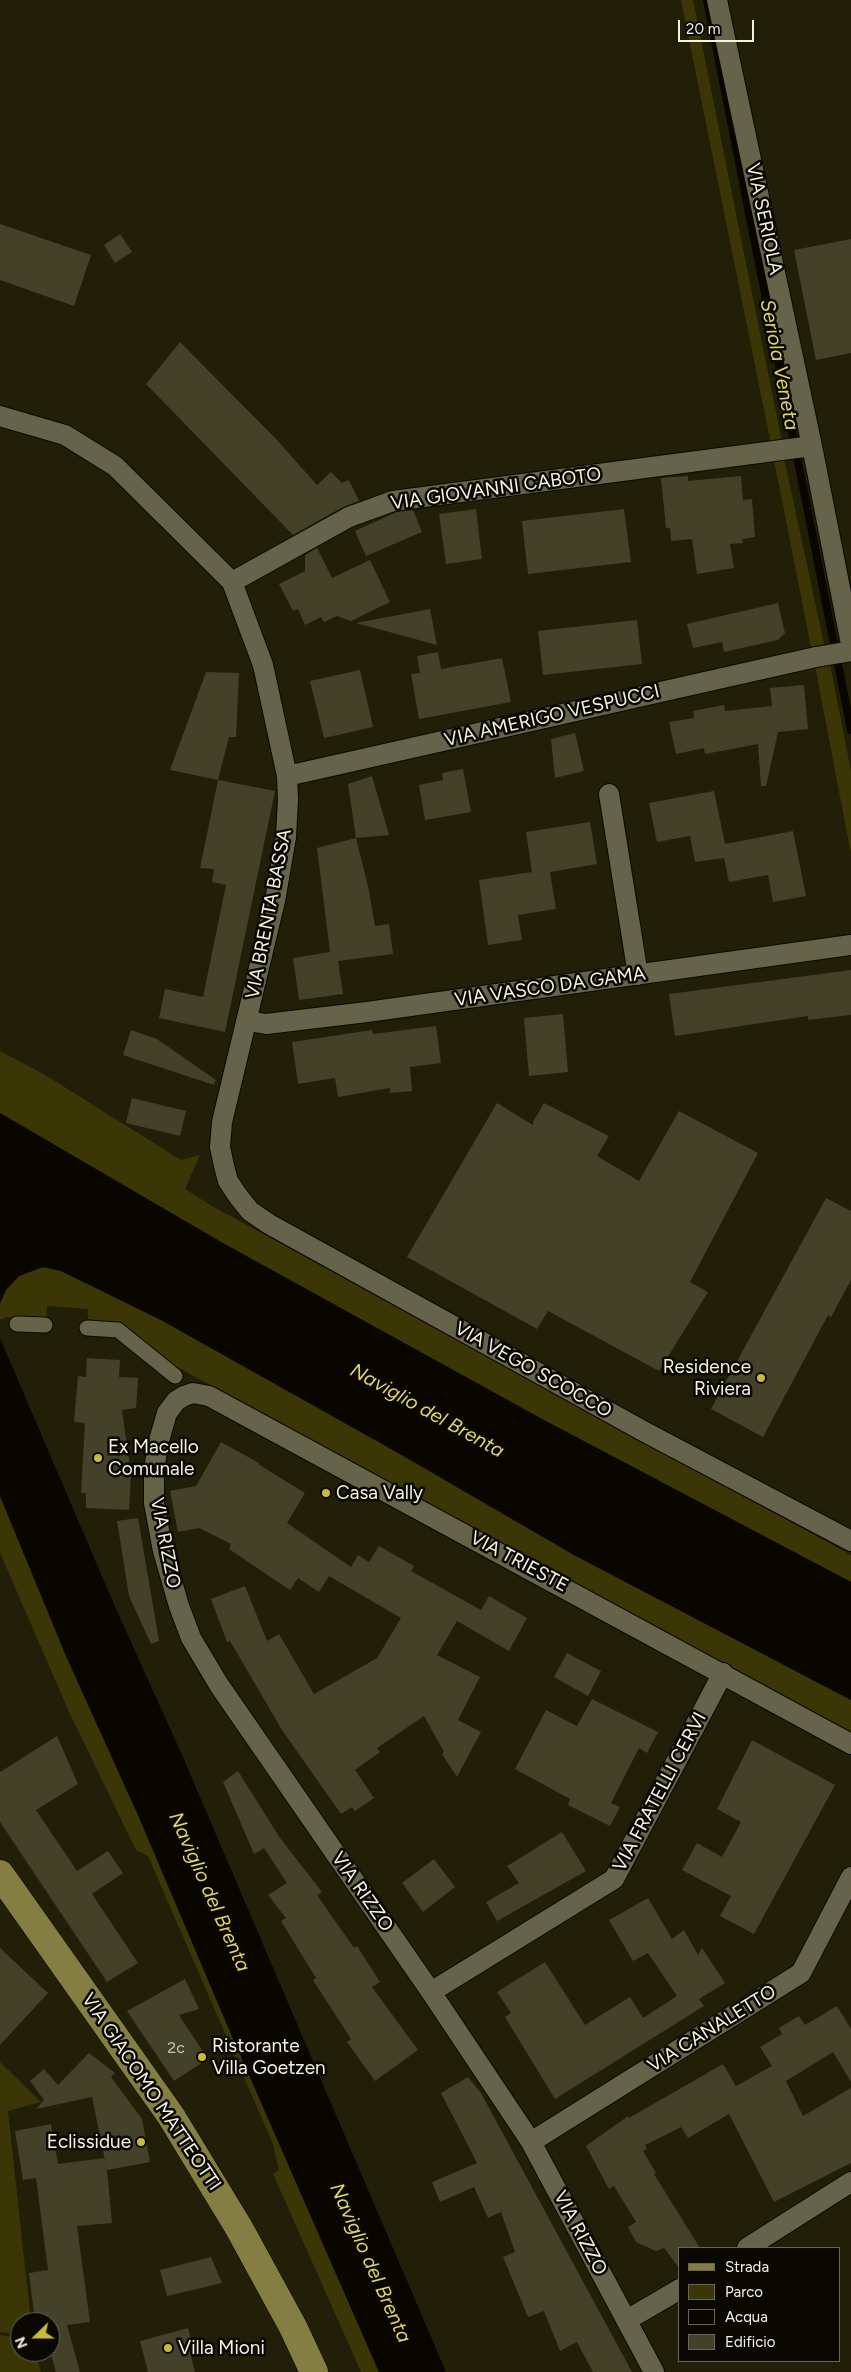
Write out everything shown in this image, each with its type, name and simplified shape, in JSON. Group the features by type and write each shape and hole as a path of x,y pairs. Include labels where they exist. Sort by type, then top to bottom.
{"main road":[{"name":"VIA GIACOMO MATTEOTTI","path":"0,1874 172,2116 238,2228 293,2327 314,2372"}],"street":[{"name":"VIA SERIOLA","path":"717,0 849,649"},
{"name":"VIA BRENTA BASSA","path":"0,416 65,435 115,466 232,582 263,665 287,776 286,837 275,901 248,1021 222,1122 220,1147 228,1181"},
{"name":"VIA GIOVANNI CABOTO","path":"232,582 349,517 393,501 808,447"},
{"name":"VIA AMERIGO VESPUCCI","path":"287,776 849,649"},
{"path":"608,794 638,975"},
{"name":"VIA VASCO DA GAMA","path":"248,1021 266,1024 294,1021 851,945"},
{"name":"VIA VEGO SCOCCO","path":"228,1181 250,1211 269,1224 645,1432 851,1541"},
{"path":"17,1324 46,1325"},
{"path":"87,1328 118,1330 175,1376"},
{"name":"VIA TRIESTE","path":"184,1396 193,1393 209,1396 851,1744"},
{"name":"VIA RIZZO","path":"184,1396 176,1401 168,1413 158,1444 154,1471 154,1503 163,1551 178,1606 191,1638 219,1685 431,1992 531,2142 628,2320 654,2372"},
{"name":"VIA FRATELLI CERVI","path":"431,1992 614,1879 722,1673"},
{"name":"VIA CANALETTO","path":"531,2142 801,1972 851,1877"},
{"path":"748,2247 851,2182"},
{"path":"628,2320 678,2290"}],"green space":[{"path":"681,0 693,0 782,442 771,444"},
{"path":"784,458 824,644 811,647 774,460"},
{"path":"830,664 851,771 851,854 815,666"},
{"path":"0,1051 47,1076 181,1160 200,1155 185,1189 212,1206 851,1555 851,1582 542,1419 221,1242 0,1113"},
{"path":"43,1267 61,1271 161,1320 400,1454 574,1555 851,1700 851,1732 166,1361 118,1325 88,1319 88,1309 47,1306 46,1320 6,1317 0,1320 0,1303 6,1290 19,1276"},
{"path":"0,1496 66,1656 138,1815 228,2027 379,2372 361,2372 273,2174 279,2170 273,2144 148,1856 136,1850 70,1714 0,1553"},
{"path":"0,2062 41,2102 8,2111 30,2312 10,2312 10,2333 0,2332"},
{"path":"0,2335 10,2336 10,2362 38,2362 41,2372 0,2372"}],"water":[{"name":"Naviglio del Brenta","path":"0,1113 221,1242 542,1419 851,1582 851,1700 574,1555 400,1454 161,1320 61,1271 43,1267 19,1276 6,1290 0,1303"},
{"name":"Naviglio del Brenta","path":"0,1338 116,1609 182,1755 446,2372 379,2372 228,2027 138,1815 66,1656 0,1496"}],"building":[{"path":"0,224 91,255 74,306 0,280"},
{"path":"120,234 132,252 115,263 104,245"},
{"path":"851,239 851,353 816,360 794,250"},
{"path":"180,342 277,440 317,485 331,472 342,483 349,480 359,501 343,507 293,535 146,384"},
{"path":"688,476 688,481 741,476 743,500 752,499 755,537 742,539 743,543 730,544 734,568 697,574 692,539 671,541 670,528 666,528 661,478"},
{"path":"476,509 482,559 446,564 439,514"},
{"path":"624,509 631,562 528,574 522,521"},
{"path":"413,510 422,532 366,556 355,531 397,512"},
{"path":"317,548 332,578 370,560 390,602 351,621 337,616 324,622 321,617 305,625 298,609 293,611 279,584 305,571 305,555"},
{"path":"778,603 785,633 778,640 724,652 722,642 693,648 687,624"},
{"path":"430,609 437,645 356,623"},
{"path":"637,620 642,664 543,675 538,631"},
{"path":"438,652 441,669 502,658 511,702 419,719 411,674 420,673 417,656"},
{"path":"360,670 373,727 324,738 310,681"},
{"path":"206,672 239,673 236,737 229,737 218,780 170,770"},
{"path":"804,685 808,729 778,732 766,786 761,786 758,744 705,754 704,748 676,754 669,722 694,718 693,711 724,705 725,711 772,706 770,688"},
{"path":"575,733 584,771 555,778 551,739"},
{"path":"463,769 471,812 425,820 419,785 443,780 442,773"},
{"path":"372,776 389,835 356,838 348,784"},
{"path":"218,780 275,791 225,1032 159,1018 165,989 203,997 226,885 212,882 214,869 200,868"},
{"path":"714,791 725,844 793,831 806,896 773,902 768,875 729,882 724,858 695,862 690,836 657,842 649,803"},
{"path":"590,822 597,864 550,872 556,909 518,915 522,940 488,945 479,880 532,872 526,832"},
{"path":"356,838 368,886 375,926 389,924 393,954 338,961 343,994 299,1000 293,958 330,952 317,848"},
{"path":"851,970 851,1015 808,1020 808,1016 675,1036 669,994"},
{"path":"563,1014 568,1072 529,1076 524,1018"},
{"path":"436,1026 441,1063 410,1067 412,1091 390,1093 390,1088 338,1097 335,1078 298,1084 292,1042 372,1030 373,1034"},
{"path":"131,1030 157,1039 216,1080 214,1085 123,1055"},
{"path":"132,1098 186,1111 180,1136 126,1123"},
{"path":"497,1103 533,1125 544,1103 609,1136 597,1156 639,1181 679,1111 758,1153 690,1282 708,1292 659,1371 548,1311 537,1329 407,1257"},
{"path":"826,1198 851,1211 851,1280 831,1317 828,1315 763,1437 711,1409"},
{"name":"Ex Macello Comunale","path":"87,1358 120,1360 119,1377 138,1378 136,1408 122,1410 131,1474 129,1510 86,1508 86,1493 81,1493 85,1423 74,1422 78,1376 86,1377"},
{"path":"221,1442 259,1463 305,1493 287,1523 351,1567 358,1555 369,1562 379,1546 414,1566 411,1571 481,1610 489,1596 527,1618 509,1651 457,1621 437,1655 480,1677 458,1720 481,1732 457,1777 442,1754 444,1752 424,1716 377,1748 380,1752 355,1770 374,1798 355,1811 352,1807 341,1814 282,1730 230,1641 227,1642 211,1599 245,1586 267,1641 279,1634 314,1694 377,1658 401,1618 329,1576 319,1592 298,1578 290,1590 229,1549 231,1544 199,1528 178,1532 170,1491 196,1486"},
{"path":"138,1518 159,1641 151,1644 129,1596 117,1521"},
{"path":"567,1653 601,1671 588,1696 554,1677"},
{"path":"592,1699 658,1732 647,1753 639,1748 611,1803 620,1807 610,1826 568,1805 570,1799 515,1769 546,1710 577,1726"},
{"path":"57,1736 78,1784 36,1810 77,1871 108,1851 123,1873 92,1894 138,1963 107,1982 0,1822 0,1772"},
{"path":"752,1740 835,1785 754,1934 720,1916 731,1896 682,1870 697,1843 722,1857 741,1822 717,1809"},
{"path":"238,1771 280,1838 322,1892 317,1895 354,1948 357,1946 380,1982 372,1987 418,2050 375,2081 347,2042 351,2039 313,1980 316,1978 281,1921 286,1918 268,1895 287,1883 264,1848 254,1854 223,1782"},
{"path":"562,1832 586,1871 497,1921 486,1902 519,1883 507,1866"},
{"path":"434,1859 455,1887 423,1912 402,1883"},
{"path":"648,1898 672,1939 684,1930 698,1955 702,1948 725,1983 699,1999 704,2006 555,2099 505,2017 511,2013 497,1992 545,1962 585,2025 630,1997 643,2018 677,1996 648,1953 633,1961 609,1920"},
{"path":"0,1948 48,1993 0,2045"},
{"path":"185,1979 199,2009 179,2015 208,2059 174,2081 127,2011"},
{"path":"837,2006 851,2029 851,2082 833,2052 786,2081 803,2116 851,2088 851,2163 774,2202 729,2114 688,2138 681,2127 645,2145 647,2149 643,2151 656,2173 654,2174 699,2247 678,2247 678,2266 664,2248 656,2251 636,2242 628,2227 636,2222 614,2186 609,2189 586,2146 628,2116 629,2118 723,2064 736,2086 772,2066 760,2047 782,2034 779,2028 799,2016 805,2025"},
{"path":"89,2053 115,2073 111,2077 142,2119 150,2162 107,2170 92,2097 36,2109 44,2100 30,2081 44,2069 58,2085"},
{"path":"468,2077 481,2093 632,2372 593,2372 577,2342 560,2351 544,2311 528,2317 503,2257 515,2252 501,2212 488,2218 474,2187 440,2202 432,2182 477,2163 441,2093"},
{"path":"51,2124 58,2164 105,2158 112,2223 77,2226 90,2322 67,2325 80,2372 56,2372 53,2362 60,2362 60,2312 34,2312 29,2273 48,2270 36,2178 23,2180 15,2131"},
{"path":"211,2257 222,2283 167,2296 160,2270"},
{"name":"Villa Mioni","path":"188,2328 195,2355 191,2356 195,2372 148,2372 140,2341"}],"waterway":[{"name":"Seriola Veneta","path":"707,0 851,730"}],"place":[{"name":"Residence Riviera","path":"761,1378"},
{"name":"Ex Macello Comunale","path":"98,1458"},
{"name":"Casa Vally","path":"326,1493"},
{"name":"Ristorante Villa Goetzen","path":"202,2057"},
{"name":"Eclissidue","path":"141,2142"},
{"name":"Villa Mioni","path":"168,2348"}]}
